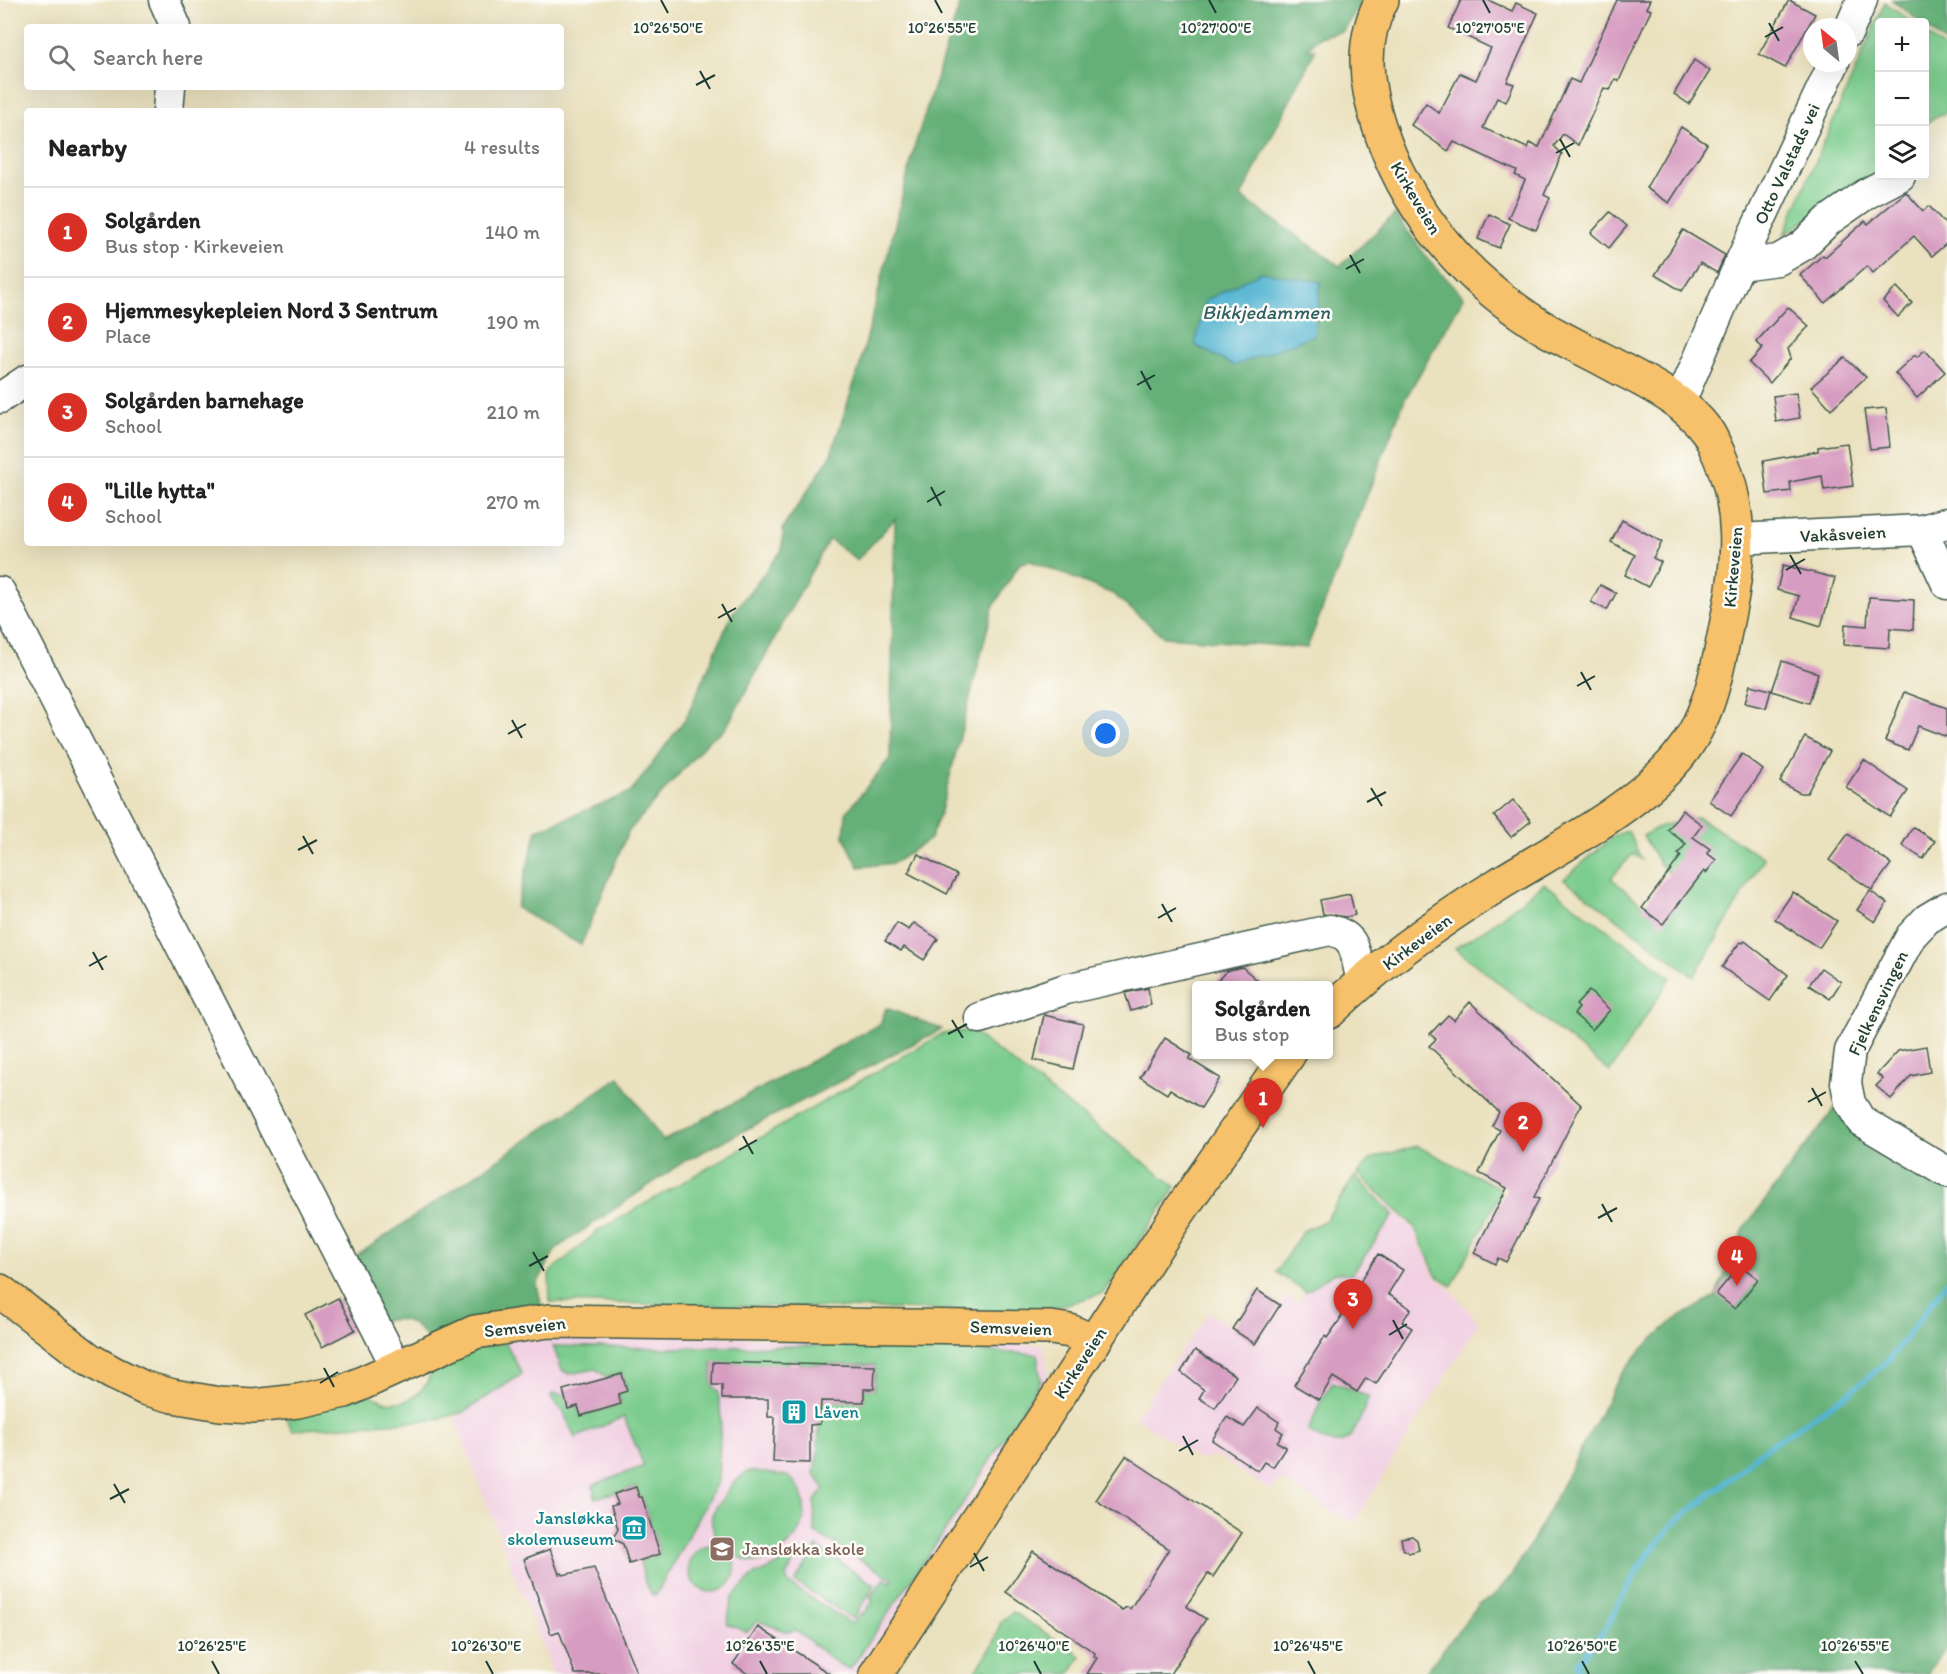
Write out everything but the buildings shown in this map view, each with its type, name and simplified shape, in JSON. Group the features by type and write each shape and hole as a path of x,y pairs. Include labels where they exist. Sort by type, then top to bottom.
{"main road":[{"name":"Kirkeveien","path":"1333,1008 1363,982 1469,903 1623,805 1655,780 1678,757 1699,724 1713,688 1732,600 1737,539 1737,514 1729,478 1708,432 1680,402 1528,318 1462,265 1427,222 1400,178 1371,102 1367,44 1373,18 1382,0"},
{"name":"Kirkeveien","path":"876,1674 1177,1215 1286,1059"},
{"name":"Semsveien","path":"0,1291 90,1360 144,1388 172,1396 220,1404 254,1406 298,1401 345,1391 475,1332 549,1321 1051,1328 1070,1331 1094,1342"}],"street":[{"path":"164,0 175,24"},
{"path":"1852,18 1857,1"},
{"name":"Otto Valstads vei","path":"1680,402 1739,265 1830,72"},
{"path":"168,108 170,90"},
{"path":"1739,265 1778,260 1802,246 1828,220 1866,194 1892,180"},
{"path":"0,398 24,382"},
{"path":"1935,526 1947,584"},
{"name":"Vakåsveien","path":"1737,539 1935,526"},
{"path":"0,592 396,1366"},
{"name":"Fjelkensvingen","path":"1947,907 1927,919 1911,936 1850,1051 1846,1083 1850,1103 1861,1121 1947,1172"},
{"name":"Kirkeveien","path":"980,1018 1066,989 1330,930 1345,933 1353,943 1356,965 1363,982"}],"shaded area":[{"path":"1355,1176 1413,1228 1435,1277 1447,1285 1479,1323 1355,1521 1349,1522 1281,1480 1270,1490 1216,1456 1199,1460 1135,1417 1209,1312 1255,1345 1287,1295 1299,1303 1306,1291 1276,1272 1303,1231 1326,1220"},
{"name":"Jansløkka skole","path":"532,1332 1043,1345 1049,1381 857,1674 553,1674 456,1424 470,1353"}],"green space":[{"path":"961,0 1363,0 1343,31 1318,37 1308,49 1316,49 1241,197 1340,266 1395,214 1428,259 1464,297 1405,399 1307,648 1164,637 1113,594 1031,561 1020,563 993,607 941,811 930,839 894,863 859,867 844,837 846,813 890,758 895,519 857,560 829,539 726,728 708,741 628,832 581,945 516,908 537,830 631,792 686,718 732,614 782,550 783,528 830,457 860,365 915,145"},
{"path":"1892,0 1947,0 1947,45 1929,29 1929,18 1915,18"},
{"path":"1885,2 1906,18 1878,18"},
{"path":"1875,25 1875,177 1784,234 1855,72 1857,72 1857,66"},
{"path":"1929,36 1947,51 1947,112 1929,121"},
{"path":"1697,817 1764,858 1694,977 1564,879 1615,835 1628,831 1641,859 1633,854 1611,878 1648,910 1684,883 1662,867 1643,836 1658,827"},
{"path":"1544,883 1671,977 1610,1072 1455,948 1490,926"},
{"path":"886,1008 942,1029 685,1161 556,1249 537,1284 543,1314 430,1340 409,1322 397,1319 381,1321 349,1261 619,1077 663,1141 880,1024"},
{"path":"970,1030 1176,1187 1103,1293 1041,1312 550,1302 549,1273 599,1230 942,1034"},
{"path":"1834,1109 1947,1179 1947,1648 1927,1674 1424,1674 1479,1604 1492,1598 1511,1576 1532,1542 1618,1379 1643,1348 1673,1321 1715,1297 1745,1227"},
{"path":"1417,1146 1498,1187 1500,1194 1452,1286 1436,1275 1414,1226 1358,1174 1370,1159"},
{"path":"1355,1176 1394,1215 1352,1274 1333,1273 1306,1292 1276,1272 1303,1231 1326,1220"},
{"path":"506,1343 522,1374 464,1412 432,1420 292,1430 284,1412 366,1395 387,1402 407,1400 415,1396 426,1383 430,1375 433,1356"},
{"path":"859,1345 1037,1354 1041,1380 951,1522 850,1669 838,1664 796,1630 788,1632 758,1621 747,1632 727,1624 732,1597 753,1576 796,1557 786,1577 789,1584 852,1624 861,1613 864,1614 873,1600 870,1597 884,1579 891,1582 893,1579 814,1532 815,1501 824,1488 814,1473 818,1451 820,1401 864,1401 864,1389 875,1389 875,1365 799,1364 799,1361 788,1360 788,1364 712,1363 712,1385 718,1391 721,1417 718,1481 656,1595 651,1594 645,1582 640,1561 660,1554 642,1497 639,1498 636,1487 595,1498 593,1485 644,1466 624,1417 575,1438 563,1411 551,1398 552,1394 567,1397 577,1406 581,1416 621,1404 618,1393 627,1390 622,1373 607,1378 596,1369 569,1374 562,1370 553,1346 660,1348"},
{"path":"1333,1382 1369,1397 1354,1430 1342,1443 1322,1440 1308,1431 1320,1402"},
{"path":"750,1471 788,1476 797,1485 804,1502 803,1521 797,1535 778,1554 770,1559 754,1562 745,1560 727,1549 715,1533 712,1524 712,1515 728,1490"},
{"path":"712,1546 728,1553 735,1569 728,1585 712,1592 696,1585 689,1569 696,1553"},
{"path":"817,1547 875,1585 853,1619 795,1582"},
{"path":"1013,1612 1081,1656 1070,1674 992,1674 985,1669 981,1674 974,1674 993,1645 1001,1622"}],"water":[{"name":"Bikkjedammen","path":"1261,272 1321,282 1314,335 1234,366 1195,345 1206,300"}],"waterway":[{"path":"1580,1674 1577,1663 1604,1631 1642,1562 1675,1522 1745,1467 1752,1458 1850,1392 1889,1360 1947,1282"}],"place":[{"name":"Solgården","path":"1263,1128"},
{"name":"Hjemmesykepleien Nord 3 Sentrum","path":"1523,1152"},
{"name":"\"Lille hytta\"","path":"1737,1286"},
{"name":"Solgården barnehage","path":"1353,1329"},
{"name":"Låven","path":"794,1412"},
{"name":"Jansløkka skolemuseum","path":"634,1528"},
{"name":"Jansløkka skole","path":"722,1549"}]}
